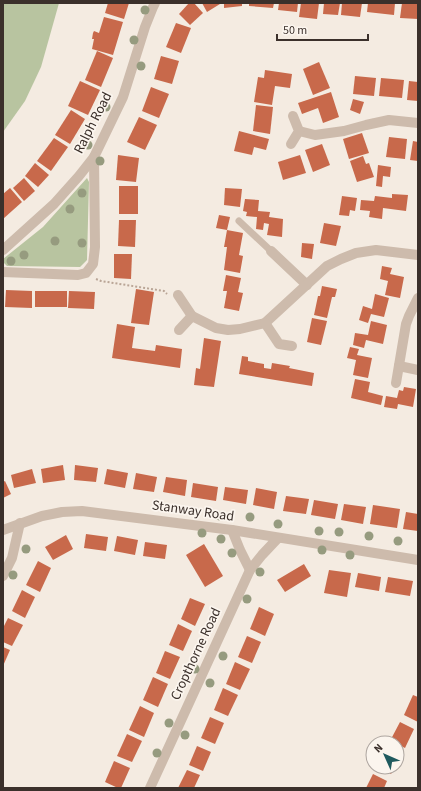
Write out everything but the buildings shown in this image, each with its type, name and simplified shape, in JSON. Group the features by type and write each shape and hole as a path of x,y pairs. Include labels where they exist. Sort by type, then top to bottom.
{"street":[{"name":"Ralph Road","path":"3,250 54,204 94,157 123,97 145,27 155,3"},
{"path":"293,116 299,131"},
{"path":"299,131 315,135 344,131 389,120 418,123"},
{"path":"291,144 299,131"},
{"path":"3,272 78,275 86,273 93,264 95,247 94,157"},
{"path":"178,295 192,316 216,328 228,330 246,327 265,323 327,266 341,259 356,253 376,250 418,255"},
{"path":"271,251 307,285"},
{"path":"396,383 406,324 418,298"},
{"path":"179,330 192,316"},
{"path":"265,323 280,344 292,346"},
{"path":"399,366 418,370"},
{"name":"Stanway Road","path":"3,530 42,516 62,512 82,511 232,530 418,560"},
{"path":"3,576 12,558 20,523"},
{"path":"232,530 250,570"},
{"name":"Cropthorne Road","path":"150,788 250,570 278,538"}],"lane":[{"path":"239,221 271,251"}],"path":[{"path":"86,273 101,281 164,291 171,299 178,295"}],"green space":[{"path":"3,3 59,3 41,67 25,101 3,132"},
{"path":"87,178 89,182 87,260 80,267 7,266 3,262 3,259 43,227"}]}
